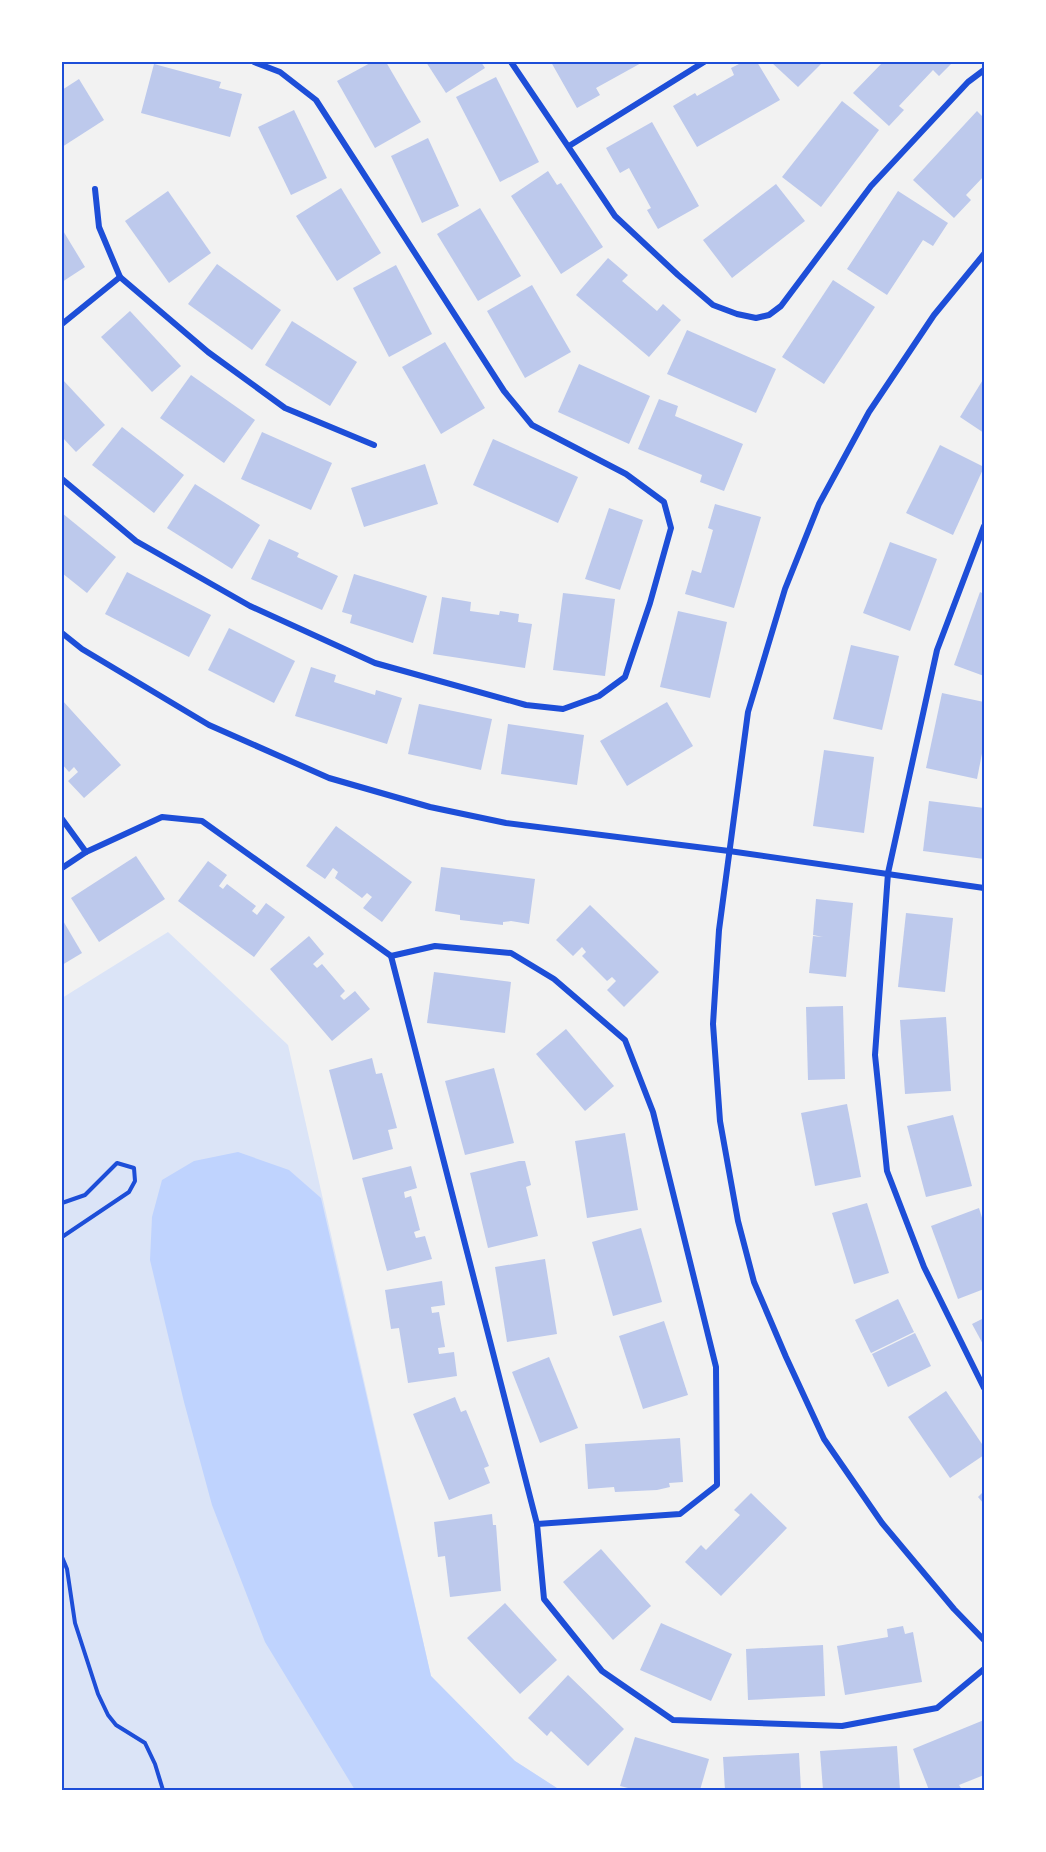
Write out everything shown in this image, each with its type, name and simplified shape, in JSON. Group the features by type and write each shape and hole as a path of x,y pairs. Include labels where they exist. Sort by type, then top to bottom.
{"street":[{"path":"62,479 136,541 250,606 375,663 526,705 563,709 599,696 625,678 650,603 671,528 664,502 626,474 532,425 504,391 316,100 280,72 254,62"},
{"path":"511,62 615,216 678,276 713,305 737,315 756,318 769,315 781,306 871,186 968,82 984,70"},
{"path":"569,147 704,62"},
{"path":"95,189 99,228 120,277 208,352 285,408 374,445"},
{"path":"984,254 934,315 869,412 819,504 785,589 748,712 719,930 713,1024 720,1121 738,1221 754,1282 824,1439 882,1524 954,1610 984,1641"},
{"path":"62,324 120,277"},
{"path":"984,526 937,650 888,873 874,1056 887,1171 924,1267 984,1389"},
{"path":"62,633 82,650 209,725 329,778 429,807 506,824 729,851 984,888"},
{"path":"62,868 86,852 162,818 202,821 391,956 537,1524 544,1599 602,1671 673,1720 842,1726 937,1708 984,1669"},
{"path":"62,819 86,852"},
{"path":"391,956 435,946 511,953 554,979 625,1040 653,1112 716,1368 717,1485 680,1515 537,1524"}],"path":[{"path":"62,1203 85,1195 117,1163 134,1168 135,1182 129,1192 62,1237"},
{"path":"62,1557 67,1569 75,1623 98,1694 108,1716 117,1725 145,1743 155,1764 163,1791"}],"shaded area":[{"path":"168,932 288,1045 431,1676 515,1761 560,1790 62,1790 62,998"}],"water":[{"path":"238,1152 289,1170 321,1198 431,1676 515,1761 560,1790 355,1790 265,1642 212,1505 184,1402 150,1260 152,1217 162,1180 194,1161"}],"building":[{"path":"372,62 386,62 421,122 375,148 337,81"},
{"path":"426,62 481,62 485,68 446,93"},
{"path":"551,62 643,62 596,88 600,95 577,108"},
{"path":"743,62 757,62 780,100 697,147 673,106 695,93 697,96 734,75 731,68"},
{"path":"771,62 823,62 798,87"},
{"path":"883,62 953,62 939,76 933,70 899,106 904,110 889,126 853,93"},
{"path":"154,64 221,82 219,88 242,94 230,137 141,113"},
{"path":"496,77 539,162 500,182 456,97"},
{"path":"79,79 104,120 62,147 62,90"},
{"path":"842,101 879,130 821,207 782,177"},
{"path":"294,110 327,178 291,195 258,127"},
{"path":"977,111 984,118 984,176 966,195 971,200 954,218 913,180"},
{"path":"652,122 699,206 658,229 647,210 651,208 629,168 620,173 606,148"},
{"path":"428,138 459,206 422,223 391,156"},
{"path":"548,171 557,185 561,183 603,247 561,274 511,196"},
{"path":"776,184 805,221 732,278 703,240"},
{"path":"341,188 381,253 337,281 296,216"},
{"path":"168,191 211,253 169,283 125,221"},
{"path":"898,191 948,223 933,246 923,240 887,295 847,269"},
{"path":"480,208 521,276 478,301 437,234"},
{"path":"62,229 85,267 62,282"},
{"path":"608,258 628,275 622,281 657,311 663,304 681,320 649,357 576,295"},
{"path":"217,264 281,310 252,350 188,304"},
{"path":"396,265 432,334 389,357 353,288"},
{"path":"833,280 875,307 824,384 782,357"},
{"path":"532,285 571,352 525,378 487,311"},
{"path":"130,311 181,366 152,392 101,337"},
{"path":"292,321 357,362 330,406 265,365"},
{"path":"687,330 776,369 756,413 667,374"},
{"path":"445,342 485,408 441,434 402,367"},
{"path":"579,364 650,396 629,444 558,412"},
{"path":"191,375 255,420 224,463 160,418"},
{"path":"984,378 984,433 960,417"},
{"path":"62,379 105,425 76,452 62,437"},
{"path":"659,399 678,406 675,416 743,444 724,491 700,482 702,475 638,449"},
{"path":"122,427 184,475 154,513 92,465"},
{"path":"262,432 332,463 311,510 241,479"},
{"path":"493,439 578,477 558,523 473,485"},
{"path":"940,445 984,467 953,535 906,513"},
{"path":"425,464 438,504 364,527 351,488"},
{"path":"195,484 260,525 232,569 167,528"},
{"path":"715,504 761,517 734,608 685,594 692,570 701,573 713,530 708,528"},
{"path":"609,508 643,520 620,590 585,579"},
{"path":"62,513 116,557 87,593 62,573"},
{"path":"269,539 299,553 297,557 338,576 322,610 251,579"},
{"path":"890,542 937,559 910,631 863,613"},
{"path":"127,572 211,615 189,657 105,614"},
{"path":"354,574 427,596 413,643 350,623 352,615 342,612"},
{"path":"980,592 984,594 984,676 954,665"},
{"path":"563,593 615,599 605,676 553,670"},
{"path":"442,597 471,602 470,611 499,615 500,611 519,614 518,622 532,624 525,668 433,654"},
{"path":"678,611 727,622 710,698 660,687"},
{"path":"229,628 295,661 274,703 208,670"},
{"path":"851,645 899,656 882,730 833,719"},
{"path":"311,667 336,675 334,682 375,695 376,690 402,698 387,744 295,716"},
{"path":"942,693 984,702 984,743 977,779 926,768"},
{"path":"62,700 121,765 84,798 68,781 78,772 74,767 69,772 62,764"},
{"path":"667,702 693,746 627,786 600,741"},
{"path":"419,704 492,719 481,770 408,754"},
{"path":"508,724 584,735 577,785 501,774"},
{"path":"824,750 874,757 864,833 813,826"},
{"path":"929,801 984,808 984,859 923,851"},
{"path":"336,826 412,882 382,922 363,908 372,897 367,893 362,898 335,878 338,872 333,868 325,879 306,866"},
{"path":"136,856 165,899 99,942 71,898"},
{"path":"208,861 227,875 219,886 223,889 227,884 256,906 252,911 257,915 266,903 285,917 254,957 178,901"},
{"path":"441,867 535,879 529,924 511,921 503,922 503,925 460,920 460,915 435,911"},
{"path":"816,899 853,903 846,977 809,973 813,936 823,937 813,935"},
{"path":"590,905 659,972 624,1007 607,990 616,981 612,977 607,981 582,956 586,952 582,947 573,956 556,940"},
{"path":"906,913 953,918 945,992 898,987"},
{"path":"62,919 82,953 62,965"},
{"path":"309,936 324,954 313,964 317,968 322,964 345,991 340,996 344,1000 355,991 370,1009 332,1041 270,969"},
{"path":"434,972 511,982 505,1033 427,1023"},
{"path":"843,1006 845,1079 808,1080 806,1007"},
{"path":"946,1017 951,1091 905,1094 900,1020"},
{"path":"566,1029 614,1086 585,1111 536,1054"},
{"path":"372,1058 376,1074 382,1073 397,1128 388,1130 393,1149 353,1160 329,1070"},
{"path":"494,1068 514,1143 465,1155 445,1081"},
{"path":"847,1104 861,1177 815,1186 801,1113"},
{"path":"953,1115 972,1186 926,1197 907,1126"},
{"path":"625,1133 638,1210 587,1218 575,1141"},
{"path":"525,1161 531,1185 526,1187 538,1236 488,1248 470,1173"},
{"path":"411,1166 417,1188 404,1192 405,1198 411,1196 420,1230 414,1232 416,1238 425,1236 432,1259 387,1271 362,1178"},
{"path":"867,1203 889,1273 854,1284 832,1213"},
{"path":"979,1208 984,1224 984,1289 958,1299 931,1226"},
{"path":"641,1228 662,1302 613,1316 592,1242"},
{"path":"545,1259 557,1334 507,1342 495,1267"},
{"path":"442,1281 445,1305 431,1307 432,1313 439,1312 445,1347 438,1348 439,1354 454,1352 457,1376 408,1383 399,1328 391,1329 385,1290"},
{"path":"898,1299 914,1332 871,1353 855,1320"},
{"path":"984,1318 984,1346 972,1324"},
{"path":"664,1321 688,1395 643,1409 619,1336"},
{"path":"915,1333 931,1366 888,1387 872,1354"},
{"path":"549,1357 578,1428 540,1443 512,1372"},
{"path":"946,1391 984,1447 984,1455 950,1478 908,1417"},
{"path":"455,1397 461,1412 466,1410 489,1466 484,1468 490,1483 449,1500 413,1414"},
{"path":"680,1438 683,1482 669,1483 670,1487 657,1490 615,1492 614,1487 588,1489 585,1444"},
{"path":"984,1491 984,1504 978,1497"},
{"path":"751,1493 787,1528 721,1596 685,1562 701,1545 706,1550 740,1515 734,1510"},
{"path":"492,1514 493,1525 496,1525 501,1591 450,1597 445,1556 438,1557 434,1522"},
{"path":"601,1549 651,1606 613,1640 563,1582"},
{"path":"505,1603 557,1660 520,1694 467,1638"},
{"path":"661,1623 732,1654 711,1701 640,1670"},
{"path":"903,1626 905,1634 913,1632 922,1682 845,1695 837,1646 888,1637 887,1629"},
{"path":"823,1645 825,1696 748,1700 746,1649"},
{"path":"568,1675 624,1729 588,1766 551,1731 547,1736 528,1718"},
{"path":"984,1720 984,1775 959,1785 962,1790 929,1790 913,1749"},
{"path":"635,1737 709,1759 700,1790 636,1790 620,1786"},
{"path":"897,1746 900,1790 823,1790 820,1751"},
{"path":"799,1753 801,1790 725,1790 723,1757"}]}
